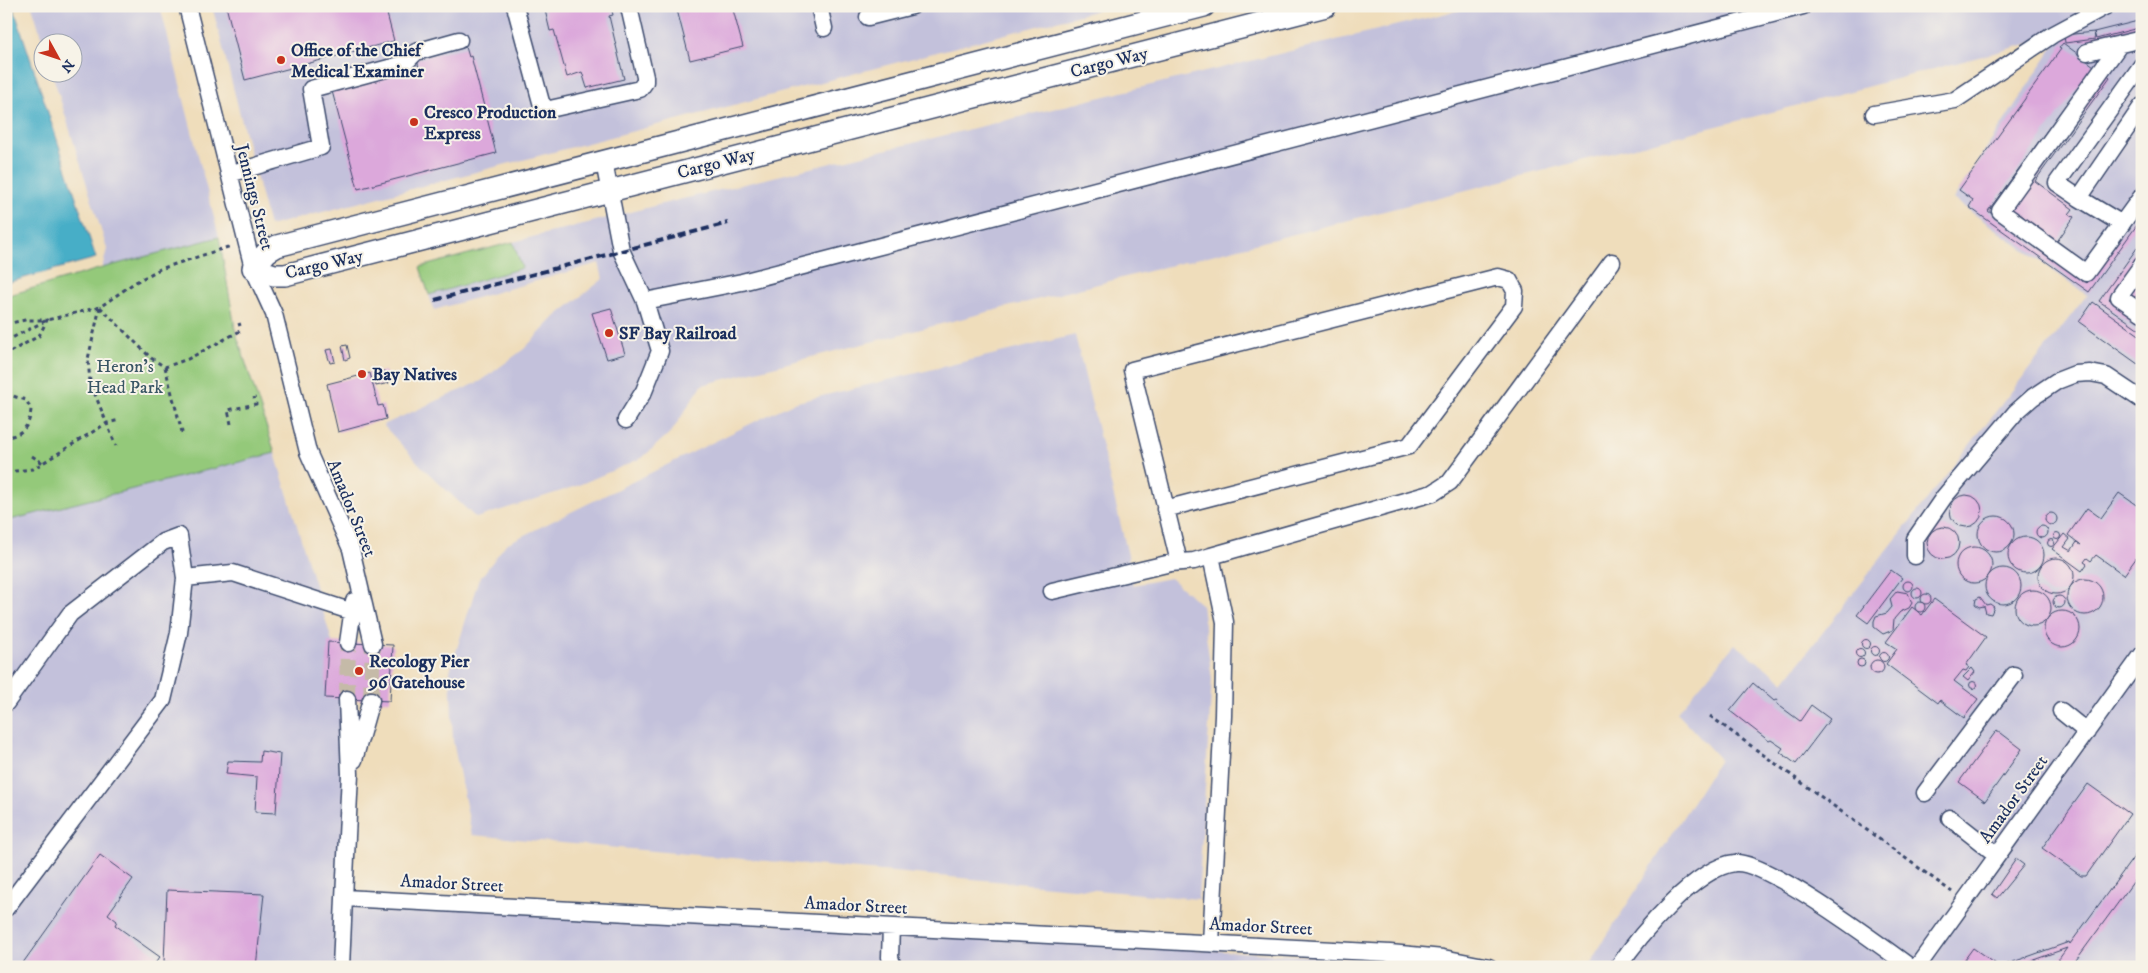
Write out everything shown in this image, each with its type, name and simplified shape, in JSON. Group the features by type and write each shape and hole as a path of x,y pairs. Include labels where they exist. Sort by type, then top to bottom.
{"main road":[{"name":"Cargo Way","path":"1204,6 277,246 267,252 253,268 274,275 285,275 1326,6"}],"street":[{"name":"Jennings Street","path":"187,6 253,268 274,314 308,452"},
{"path":"515,6 541,102 546,109 550,110 640,89 643,86 645,77 629,7"},
{"path":"819,6 824,28"},
{"path":"868,17 912,6"},
{"path":"645,301 742,282 1803,6"},
{"path":"1874,114 1955,100 2052,35 2106,6"},
{"path":"2087,52 2142,39"},
{"path":"228,174 321,147 311,89 404,64 416,52 459,40"},
{"path":"2120,44 2000,211 2086,273 2142,196"},
{"path":"2122,224 2058,184 2142,65"},
{"path":"2079,198 2142,106"},
{"path":"604,162 621,250 645,301 660,352 644,391 626,420"},
{"path":"1052,591 1211,556 1433,493 1450,482 1612,262"},
{"path":"2141,309 2119,296 2142,265"},
{"path":"1165,508 1409,446 1514,306 1515,291 1509,280 1498,277 1132,370 1165,508 1178,562"},
{"path":"1915,556 1915,538 1944,497 2016,412 2057,380 2075,374 2090,373 2106,376 2142,400"},
{"name":"Amador Street","path":"308,452 351,549 373,644"},
{"path":"6,703 70,614 163,542 179,536 185,578 179,632 163,700 6,908"},
{"path":"1211,556 1225,622 1223,716 1211,943"},
{"path":"185,578 232,574 353,612"},
{"name":"Amador Street","path":"348,643 358,579"},
{"name":"Amador Street","path":"1917,967 2086,732 2140,662"},
{"path":"1925,793 2014,675"},
{"path":"341,967 350,774 347,699"},
{"path":"350,774 371,700"},
{"path":"2061,711 2086,732"},
{"path":"1950,818 1997,855"},
{"path":"1618,967 1643,933 1679,896 1716,870 1735,863 1746,864 1774,875 1910,967"},
{"name":"Amador Street","path":"344,898 1390,953 1443,958 1489,967"},
{"path":"891,926 890,957 893,967"}],"path":[{"path":"6,341 47,320 100,306 134,283 160,269 205,252 246,242"},
{"path":"100,306 151,358 166,367 183,436"},
{"path":"100,306 88,359 90,382 116,446"},
{"path":"6,324 25,320 47,320"},
{"path":"6,354 39,336 47,320"},
{"path":"166,367 188,360 240,331"},
{"path":"6,394 26,400 31,409 27,427 20,433 6,437"},
{"path":"232,424 228,410 256,404 254,397"},
{"path":"6,472 25,471 42,463 107,423 120,420"},
{"path":"32,456 42,463"},
{"path":"1710,716 1964,902"}],"shaded area":[{"path":"32,6 160,6 219,237 102,268 107,249 55,82 82,82 82,32 40,32"},
{"path":"212,6 1114,6 269,226"},
{"path":"1476,6 2142,6 2142,967 1587,967 1720,759 1677,713 1735,644 1784,682 2087,295 1953,199 2061,35 1780,110 702,385 672,431 642,458 574,487 476,518 423,468 383,425 481,381 524,349 556,316 603,279 599,263 434,310 429,295 522,268 513,242"},
{"path":"1075,335 1128,555 1133,585 1170,578 1202,605 1212,679 1198,899 472,835 453,741 450,671 478,581 506,544 793,403"},
{"path":"275,453 358,727 344,898 1487,967 6,967 6,521"}],"green space":[{"name":"Heron's Head Park","path":"219,237 236,333 275,453 6,521 6,296"},
{"path":"513,242 522,268 429,295 420,267"}],"water":[{"path":"6,6 13,6 32,64 32,82 38,82 96,258 6,283"}],"building":[{"name":"Office of the Chief Medical Examiner","path":"226,6 385,6 394,41 245,80"},
{"path":"544,6 630,6 612,11 613,15 609,16 624,79 587,88 582,72 567,77 554,30 550,31"},
{"path":"676,6 732,6 743,47 690,60"},
{"path":"2142,20 2142,27 2096,39 2094,32"},
{"path":"2094,32 2095,39 2065,43 2064,35"},
{"path":"2063,43 2094,66 1988,211 2087,283 2142,208 2142,218 2089,292 1969,207 1973,200 1959,190 2061,49 2059,48"},
{"name":"Cresco Production Express","path":"466,47 469,57 471,56 496,153 358,189 332,91 419,68 417,59"},
{"path":"2104,72 2110,77 2035,181 2073,209 2069,214 2074,217 2056,243 2023,219 2025,218 2020,214 2018,216 2007,207"},
{"path":"2142,241 2142,254 2109,299 2142,322 2142,331 2099,301"},
{"path":"2142,275 2142,288 2134,299 2128,294"},
{"path":"2093,302 2142,337 2142,367 2079,322"},
{"name":"SF Bay Railroad","path":"611,308 625,354 607,359 592,313"},
{"path":"347,345 350,358 345,360 342,346"},
{"path":"332,349 335,362 330,363 326,350"},
{"path":"385,371 389,383 376,386 373,374"},
{"path":"370,373 378,406 383,405 386,419 338,432 327,384"},
{"path":"2119,493 2142,509 2142,550 2124,575 2096,555 2091,561 2087,558 2084,562 2087,564 2082,571 2052,549 2064,534 2070,539 2064,547 2071,551 2077,542 2081,545 2068,535 2087,508 2101,518"},
{"path":"1966,495 1978,499 1982,511 1978,523 1966,527 1954,523 1950,511 1954,499"},
{"path":"2049,513 2053,513 2057,519 2053,525 2049,525 2045,521 2045,517"},
{"path":"1996,516 2008,522 2014,534 2008,546 1996,552 1984,546 1978,534 1984,522"},
{"path":"2040,526 2044,526 2048,532 2044,538 2040,538 2036,534 2036,530"},
{"path":"1943,527 1955,531 1959,543 1955,555 1943,559 1931,555 1927,543 1931,531"},
{"path":"2057,533 2060,536 2057,539 2054,536"},
{"path":"2026,537 2038,543 2044,555 2038,567 2026,573 2014,567 2008,555 2014,543"},
{"path":"2051,540 2054,543 2051,546 2048,543"},
{"path":"1974,547 1986,553 1992,565 1986,577 1974,583 1962,577 1956,565 1962,553"},
{"path":"2056,558 2068,564 2074,576 2068,588 2056,594 2044,588 2038,576 2044,564"},
{"path":"2003,568 2015,574 2021,586 2015,598 2003,604 1991,598 1985,586 1991,574"},
{"path":"1891,570 1902,578 1868,623 1857,615"},
{"path":"2085,579 2097,585 2103,597 2097,609 2085,615 2073,609 2067,597 2073,585"},
{"path":"1906,581 1910,581 1913,586 1912,590 1906,591 1903,588 1903,584"},
{"path":"1917,588 1922,593 1917,598 1912,593"},
{"path":"2033,590 2045,596 2051,608 2045,620 2033,626 2021,620 2015,608 2021,596"},
{"path":"1897,591 1908,593 1912,603 1909,608 1900,612 1894,619 1893,630 1883,634 1874,627 1874,621 1876,616 1887,613 1892,607 1890,599"},
{"path":"1926,594 1931,599 1926,604 1921,599"},
{"path":"2057,596 2061,596 2065,602 2061,608 2057,608 2053,604 2053,600"},
{"path":"1980,597 1986,605 1990,604 1994,607 1991,614 1986,613 1984,606 1979,607 1975,604 1976,599"},
{"path":"1934,599 1986,637 1966,665 1969,667 1966,671 1963,670 1954,681 1978,699 1964,718 1940,700 1938,703 1886,664 1897,649 1886,642 1912,607 1922,615"},
{"path":"1920,602 1925,607 1920,612 1915,607"},
{"path":"2062,611 2074,617 2080,629 2074,641 2062,647 2050,641 2044,629 2050,617"},
{"path":"1866,640 1870,644 1866,648 1862,644"},
{"name":"Recology Pier 96 Gatehouse","path":"328,642 393,645 390,701 325,698"},
{"path":"1875,647 1879,651 1875,655 1871,651"},
{"path":"1860,649 1864,653 1860,657 1856,653"},
{"path":"1884,653 1888,657 1884,661 1880,657"},
{"path":"1861,659 1865,663 1861,667 1857,663"},
{"path":"1877,660 1882,662 1884,667 1882,672 1877,674 1872,672 1870,667 1872,662"},
{"path":"1972,668 1975,672 1968,681 1963,677"},
{"path":"1973,682 1976,685 1973,688 1970,685"},
{"path":"1753,683 1774,701 1778,699 1777,704 1800,721 1811,705 1830,719 1796,764 1780,752 1783,748 1771,740 1769,741 1730,711"},
{"path":"1997,730 2022,749 1985,801 1959,782"},
{"path":"261,751 280,754 276,813 255,812 257,777 226,774 228,761 260,762"},
{"path":"2088,784 2130,814 2086,876 2081,876 2042,848"},
{"path":"2136,854 2142,858 2142,870 2071,967 2053,967 2067,948 2014,967 1999,967 2069,942 2070,944"},
{"path":"100,855 133,879 108,914 117,921 115,925 160,957 152,967 20,967"},
{"path":"2016,859 2024,865 1997,898 1992,894"},
{"path":"167,890 264,894 256,967 164,962"},
{"path":"1973,948 1996,964 1994,967 1959,967"}],"tunnel":[{"path":"347,699 348,643"},
{"path":"371,700 373,644"}],"railway":[{"path":"435,300 728,223"}],"place":[{"name":"Office of the Chief Medical Examiner","path":"281,60"},
{"name":"Cresco Production Express","path":"414,122"},
{"name":"SF Bay Railroad","path":"609,333"},
{"name":"Bay Natives","path":"362,374"},
{"name":"Recology Pier 96 Gatehouse","path":"359,671"}]}
